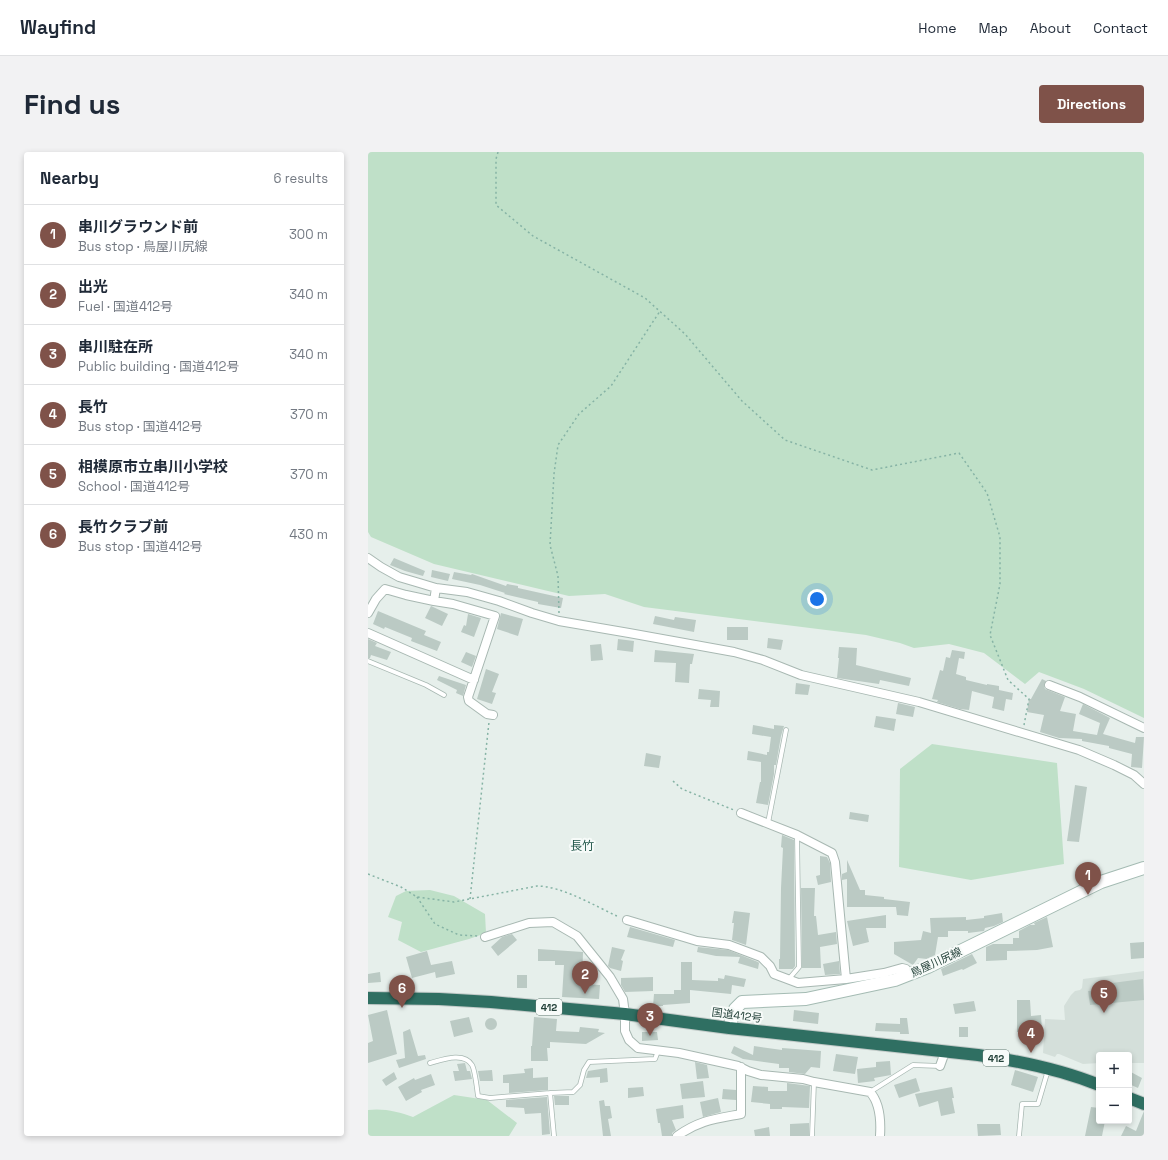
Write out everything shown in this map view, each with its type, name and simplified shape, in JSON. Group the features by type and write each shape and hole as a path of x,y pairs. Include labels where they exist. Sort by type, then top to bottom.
{"highway":[{"name":"国道412号","path":"368,998 439,999 491,1002 625,1014 729,1028 1011,1060 1049,1068 1096,1084"},
{"path":"1132,1099 1144,1104"}],"main road":[{"name":"鳥屋川尻線","path":"729,1028 736,1007 744,1001 806,999 879,984 910,974 940,961 1102,882 1144,868"}],"street":[{"path":"368,558 381,567 399,576 436,588 468,592 559,621 734,652 763,660 802,675 919,702 1080,750 1134,775 1144,784"},
{"path":"434,601 436,588"},
{"path":"368,613 376,599 385,589 406,596 454,604 495,616 468,697 469,701 492,715"},
{"path":"368,633 474,680"},
{"path":"1049,685 1080,697 1144,728"},
{"path":"741,813 797,835 832,853 835,862 846,979"},
{"path":"627,920 697,940 729,945 761,957 770,966 774,974 798,984 846,979 884,973 902,968 906,969 910,974"},
{"path":"485,937 529,923 553,922 577,936 610,977 623,999 625,1031 629,1040 638,1048 679,1053 741,1067 761,1075 803,1078 814,1082 870,1092 876,1100 878,1106 880,1136"},
{"path":"940,1066 945,1052"},
{"path":"677,1136 691,1127 705,1121 741,1114 741,1067"}],"lane":[{"path":"368,661 426,685 444,695"},
{"path":"768,823 786,730"},
{"path":"788,980 799,967 797,835"},
{"path":"430,1063 452,1058 464,1058 472,1064 478,1096 490,1098 572,1092 580,1085 584,1070 589,1062 655,1058 659,1050"},
{"path":"870,1092 912,1065 940,1066"},
{"path":"1019,1136 1022,1104 1038,1104 1049,1068"},
{"path":"812,1136 814,1082"},
{"path":"550,1093 554,1136"}],"path":[{"path":"498,152 496,159 496,205 533,236 645,298 685,334 742,401 785,440 872,470 959,453 988,493 1000,537 1000,584 990,634 1008,680 1029,699 1023,733"},
{"path":"559,621 558,576 550,545 554,474 558,445 579,414 611,386 660,311"},
{"path":"470,899 487,729 492,715"},
{"path":"673,781 682,789 741,813"},
{"path":"368,874 401,887 417,896 454,902 537,886 548,886 563,891 627,920"},
{"path":"417,896 435,924 459,935 485,937"}],"shaded area":[{"path":"1144,971 1144,1063 1132,1063 1132,1052 1096,1052 1096,1063 1083,1064 1059,1054 1055,1057 1043,1053 1045,1019 1065,1020 1064,1006 1075,991 1082,988 1083,979"}],"green space":[{"path":"368,152 1144,152 1144,718 1084,689 1039,672 1025,684 984,653 949,644 914,648 866,635 644,607 605,594 569,596 434,564 371,537 368,532"},
{"path":"932,744 1057,763 1064,864 971,880 899,867 900,769"},
{"path":"430,890 454,896 485,914 486,933 421,952 398,940 402,922 388,917 396,896 406,891"},
{"path":"454,1095 487,1100 517,1123 509,1136 368,1136 368,1110 391,1111 413,1117"}],"building":[{"path":"394,558 425,571 423,576 390,565"},
{"path":"432,570 450,574 448,581 431,577"},
{"path":"454,572 472,574 506,586 507,584 518,586 518,588 563,598 561,608 538,604 538,602 504,594 505,593 480,585 452,579"},
{"path":"431,606 448,614 442,626 425,618"},
{"path":"378,611 426,631 424,635 441,642 437,651 411,641 412,638 385,627 384,629 373,624"},
{"path":"501,613 523,619 518,636 497,629"},
{"path":"468,614 481,618 474,637 461,632 464,625 466,626"},
{"path":"655,616 674,620 675,617 696,620 694,632 653,624"},
{"path":"727,627 748,627 748,640 727,640"},
{"path":"768,638 783,640 781,650 767,648"},
{"path":"368,639 377,643 375,646 391,652 387,660 371,655 370,658 368,658"},
{"path":"618,639 634,641 633,652 617,650"},
{"path":"601,644 603,660 591,661 590,645"},
{"path":"839,647 857,648 856,665 911,678 909,686 880,680 879,684 837,678"},
{"path":"655,650 694,654 692,664 690,664 689,683 675,682 676,663 654,662"},
{"path":"952,650 965,652 964,659 959,658 956,674 966,677 966,680 999,686 999,690 1013,693 1012,700 1006,699 1004,711 992,708 994,697 972,691 969,710 960,709 932,699 940,670 943,671 946,657 950,658"},
{"path":"466,652 476,656 472,667 461,662"},
{"path":"486,669 499,674 492,692 496,693 492,704 477,699"},
{"path":"439,676 466,685 463,696 456,693 457,690 437,680"},
{"path":"1042,679 1046,681 1044,685 1045,689 1065,697 1060,711 1076,714 1073,731 1097,735 1100,723 1079,714 1083,704 1110,718 1103,734 1135,743 1136,737 1144,737 1142,768 1131,767 1132,754 1109,748 1109,746 1082,741 1082,739 1059,738 1040,732 1044,715 1027,712 1029,699 1031,699"},
{"path":"796,683 810,685 808,695 795,694"},
{"path":"699,689 720,691 719,707 710,707 711,700 698,699"},
{"path":"898,703 915,707 913,717 896,714"},
{"path":"876,716 896,719 894,731 874,727"},
{"path":"753,725 774,729 774,725 784,726 776,765 774,765 774,774 768,805 756,803 761,782 761,762 747,760 748,751 767,755 767,752 769,752 771,737 752,734"},
{"path":"646,753 661,756 659,768 644,766"},
{"path":"1075,785 1087,787 1079,842 1067,841"},
{"path":"850,812 869,815 868,822 849,819"},
{"path":"782,835 794,840 795,966 793,969 779,969 783,848 781,847"},
{"path":"820,856 827,857 830,863 831,882 818,885 816,876 820,875"},
{"path":"847,860 860,890 865,890 865,895 910,902 908,916 897,915 896,907 847,907 847,879 842,880 842,874 847,872"},
{"path":"801,888 815,888 814,916 816,916 818,935 836,932 837,944 820,947 821,968 802,968"},
{"path":"734,911 750,913 746,945 732,940"},
{"path":"1002,913 1003,922 985,928 984,931 968,933 968,931 948,931 948,937 938,937 935,955 927,959 918,958 913,965 894,954 894,942 921,940 923,931 931,933 930,918 966,917 966,920 984,918 984,916"},
{"path":"886,915 886,928 866,928 869,942 853,946 847,921"},
{"path":"1047,917 1053,947 1037,950 1007,951 1007,960 986,961 986,947 993,944 1013,944 1013,938 1019,938 1019,931 1030,925 1035,925 1034,923"},
{"path":"630,927 675,940 673,947 627,937"},
{"path":"512,934 517,940 498,956 491,947 502,937"},
{"path":"1144,942 1144,958 1131,959 1130,943"},
{"path":"612,947 625,950 621,960 623,961 621,971 608,966"},
{"path":"698,947 728,950 758,962 758,969 738,963 740,957 716,956 697,952"},
{"path":"538,949 583,952 582,984 600,985 599,999 562,997 564,965 555,965 555,961 538,961"},
{"path":"427,951 431,965 452,961 455,974 436,978 435,972 412,978 406,957"},
{"path":"972,954 977,963 963,970 962,969 943,976 941,969"},
{"path":"839,961 840,974 825,975 823,964"},
{"path":"681,962 692,962 692,980 718,981 718,978 724,979 725,975 746,979 744,987 732,985 731,994 690,990 690,1003 653,1006 654,994 674,994 674,990 681,990"},
{"path":"380,972 381,982 368,983 368,974"},
{"path":"517,975 527,975 527,988 517,988"},
{"path":"653,977 653,991 625,992 621,985 621,978"},
{"path":"1143,979 1144,1000 1090,1005 1088,991 1113,989 1112,983"},
{"path":"1017,1000 1030,1000 1031,1016 1041,1015 1042,1031 1017,1032"},
{"path":"974,1001 976,1011 955,1014 953,1004"},
{"path":"387,1010 397,1054 368,1063 368,1043 373,1041 368,1015"},
{"path":"794,1010 819,1013 818,1024 793,1021"},
{"path":"469,1017 473,1032 454,1037 450,1021"},
{"path":"534,1017 557,1019 556,1031 579,1032 580,1027 599,1029 598,1032 605,1033 586,1044 550,1042 550,1048 547,1048 548,1061 531,1061"},
{"path":"489,1018 493,1018 497,1024 493,1030 489,1030 485,1026 485,1022"},
{"path":"900,1018 907,1018 909,1034 900,1034 900,1032 875,1031 876,1023 900,1024"},
{"path":"959,1027 968,1027 968,1037 959,1037"},
{"path":"410,1029 418,1056 425,1055 426,1059 399,1068 396,1060 405,1058 403,1032"},
{"path":"642,1032 657,1032 658,1040 642,1041"},
{"path":"734,1046 753,1055 754,1046 782,1050 782,1048 821,1051 820,1068 811,1067 805,1074 789,1072 789,1068 779,1068 779,1064 743,1059 731,1053"},
{"path":"836,1054 858,1057 855,1074 833,1071"},
{"path":"890,1061 891,1075 874,1078 875,1081 858,1083 857,1069 876,1067 876,1062"},
{"path":"695,1062 707,1065 709,1078 697,1079"},
{"path":"465,1063 467,1071 470,1071 472,1079 455,1081 453,1071 459,1071 457,1064"},
{"path":"533,1068 533,1078 548,1077 548,1090 509,1093 509,1083 503,1083 503,1075 525,1073 524,1069"},
{"path":"607,1068 608,1082 600,1083 600,1077 586,1078 588,1071"},
{"path":"492,1070 493,1081 480,1081 478,1071"},
{"path":"1015,1070 1038,1077 1033,1092 1011,1085"},
{"path":"394,1072 397,1079 386,1086 382,1080"},
{"path":"1132,1073 1142,1078 1138,1088 1132,1085"},
{"path":"431,1074 435,1085 421,1090 422,1092 406,1101 398,1087 414,1078 415,1080"},
{"path":"916,1078 920,1091 899,1098 894,1085"},
{"path":"703,1081 705,1097 682,1099 680,1084"},
{"path":"787,1083 810,1086 809,1108 782,1107 782,1109 770,1109 770,1104 751,1102 753,1086 768,1087 768,1091 787,1091"},
{"path":"643,1087 644,1096 628,1098 628,1088"},
{"path":"952,1087 954,1098 952,1098 955,1113 941,1116 938,1101 919,1107 915,1094"},
{"path":"723,1089 736,1090 736,1100 722,1099"},
{"path":"554,1096 569,1096 569,1105 555,1105"},
{"path":"547,1097 550,1134 542,1135 541,1113 525,1114 524,1108 506,1107 506,1100"},
{"path":"718,1098 721,1112 703,1117 700,1102"},
{"path":"604,1100 605,1106 610,1106 612,1118 608,1119 611,1136 603,1136 599,1101"},
{"path":"683,1105 684,1118 672,1120 676,1130 672,1133 672,1136 662,1136 656,1109"},
{"path":"1091,1107 1096,1108 1096,1124 1104,1124 1102,1136 1085,1136"},
{"path":"1144,1111 1144,1136 1121,1136 1126,1126 1136,1131"},
{"path":"809,1123 809,1136 790,1136 790,1124"},
{"path":"977,1124 1000,1124 1001,1135 978,1136"},
{"path":"769,1127 770,1136 755,1136 754,1130"}],"place":[{"name":"串川グラウンド前","path":"1088,895"},
{"name":"出光","path":"585,994"},
{"name":"長竹クラブ前","path":"402,1008"},
{"name":"相模原市立串川小学校","path":"1104,1013"},
{"name":"串川駐在所","path":"650,1036"},
{"name":"長竹","path":"1031,1053"}],"district":[{"name":"長竹","path":"582,846"}]}
